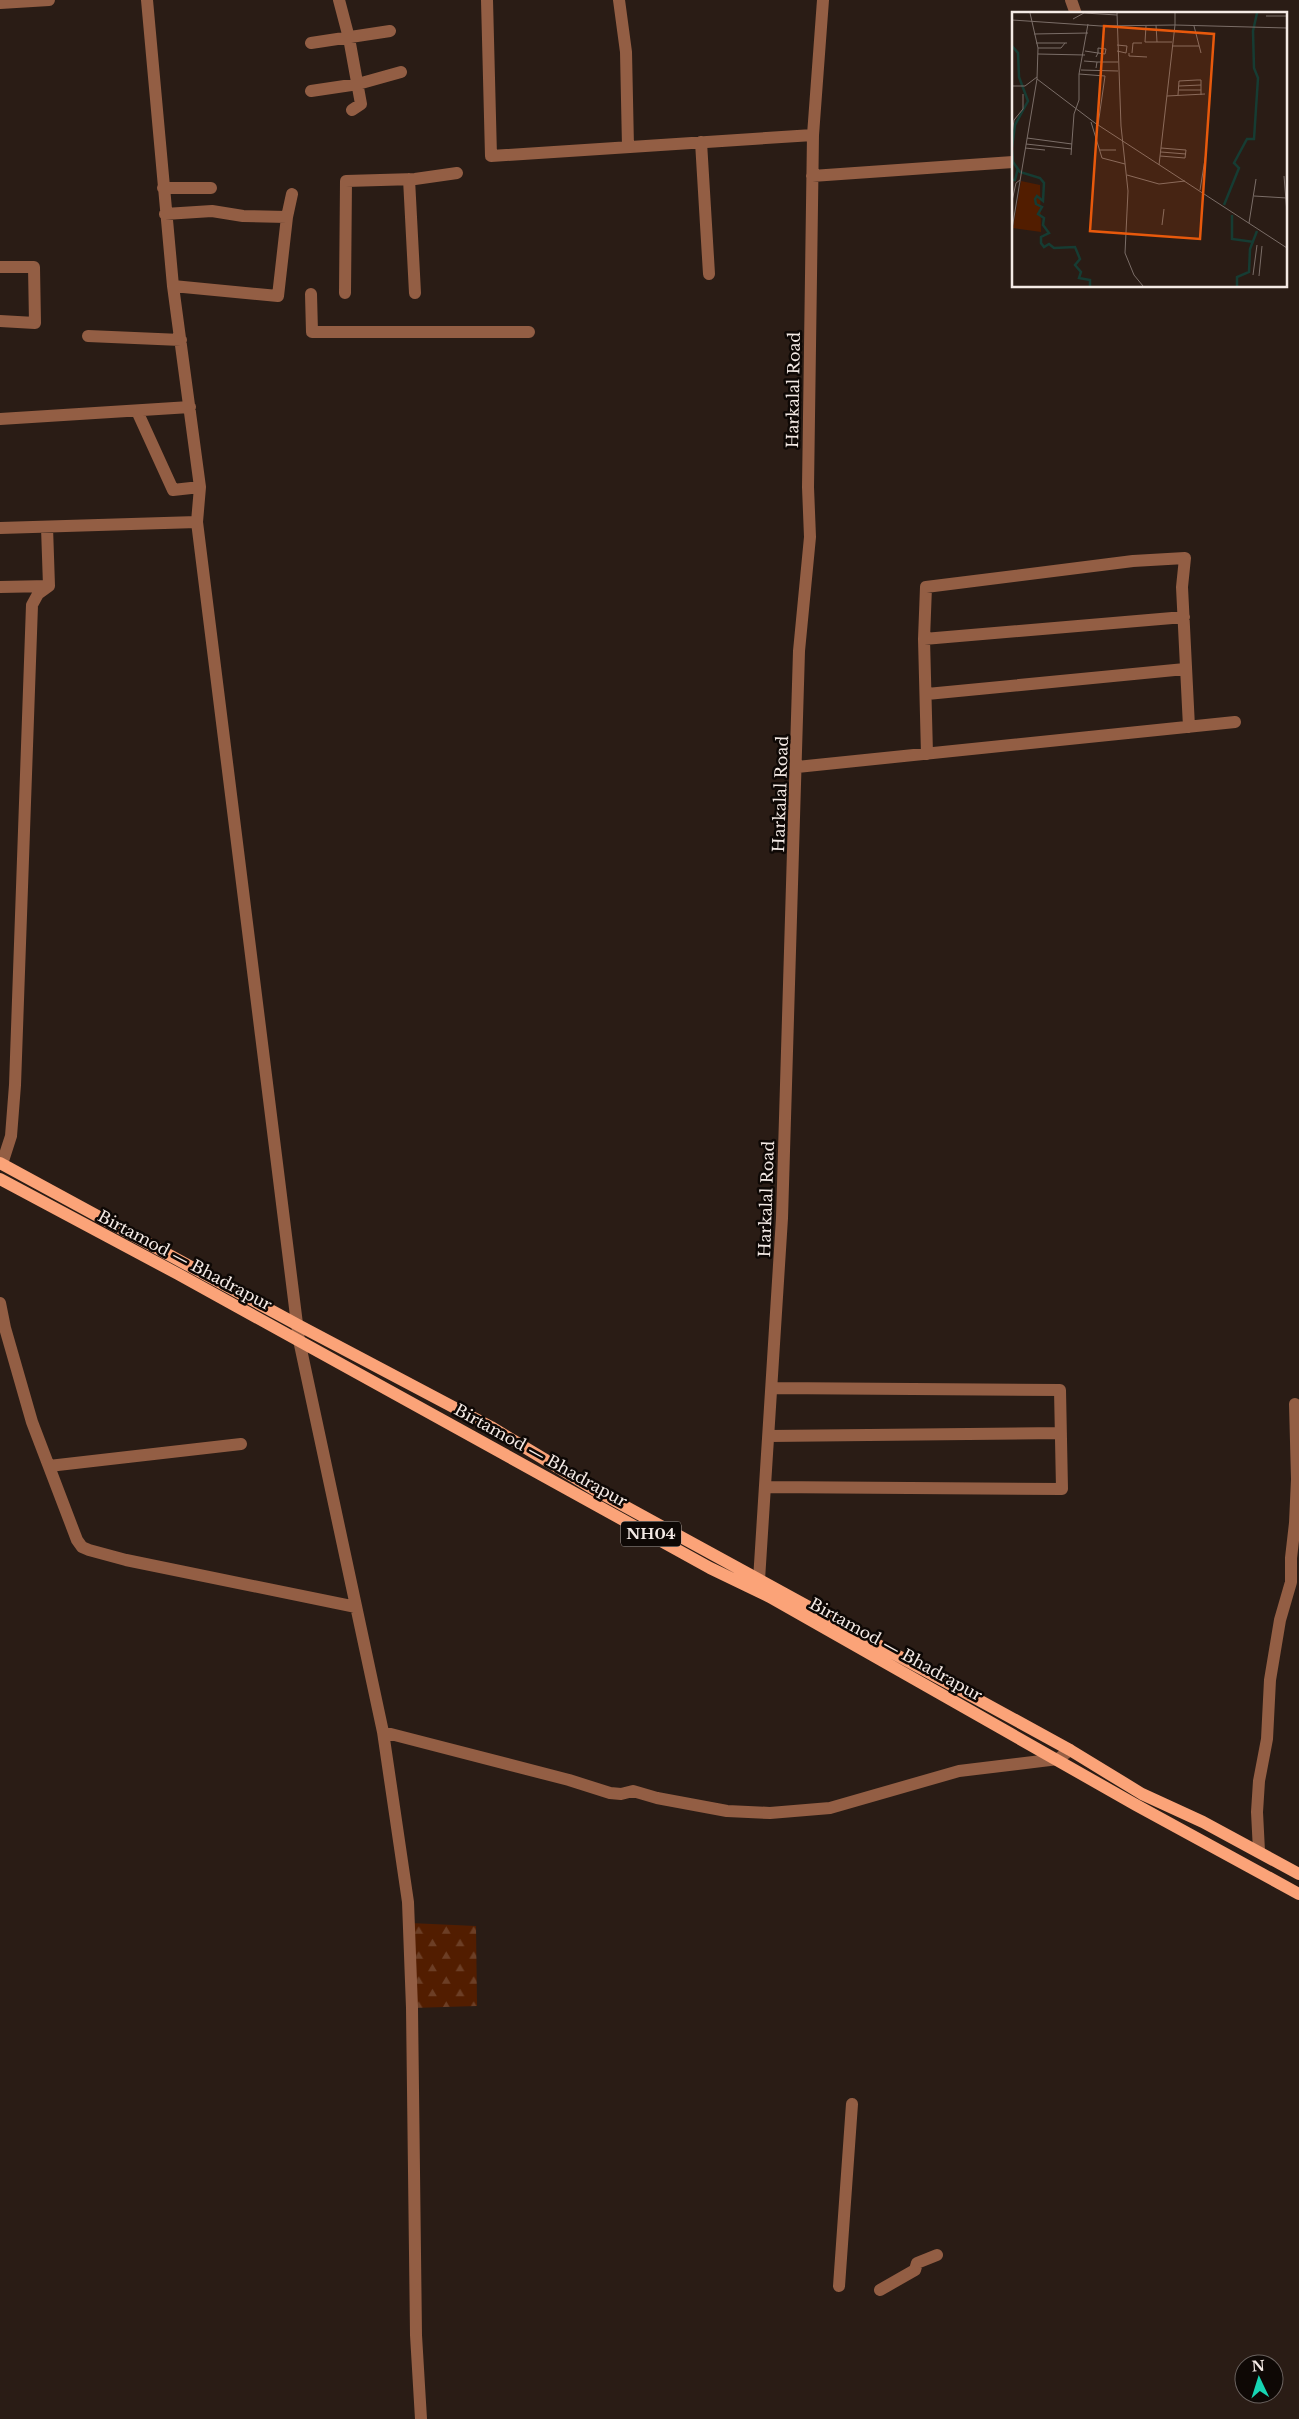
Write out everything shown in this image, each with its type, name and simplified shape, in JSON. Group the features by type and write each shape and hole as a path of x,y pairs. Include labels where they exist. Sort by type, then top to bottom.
{"main road":[{"name":"Birtamod — Bhadrapur","path":"1,1164 298,1326 491,1427 594,1496"},
{"name":"Birtamod — Bhadrapur","path":"0,1179 1070,1750 1142,1794 1259,1851 1299,1874"},
{"name":"Birtamod — Bhadrapur","path":"756,1584 1136,1805 1299,1894"}],"street":[{"path":"0,3 49,0"},
{"path":"147,0 165,214 200,487 197,522 299,1340 383,1732 410,1923 414,2246 421,2419"},
{"path":"339,0 350,38 361,104 352,110"},
{"path":"487,0 491,156 813,135"},
{"path":"619,0 626,52 628,147"},
{"name":"Harkalal Road","path":"756,1584 769,1436 782,1201 800,650 810,537 808,478 813,135 823,0"},
{"path":"1071,0 1075,12"},
{"path":"311,43 390,32"},
{"path":"311,91 358,84 402,72"},
{"path":"701,142 709,274"},
{"path":"812,176 1012,162"},
{"path":"346,293 346,181 409,179 457,173"},
{"path":"409,179 416,293"},
{"path":"163,188 211,188"},
{"path":"173,286 278,296 287,217 292,194"},
{"path":"165,214 212,211 243,216 287,217"},
{"path":"0,267 34,268 35,323 0,321"},
{"path":"311,294 312,332 529,332"},
{"path":"88,336 181,340"},
{"path":"0,419 190,407"},
{"path":"137,411 173,490 200,487"},
{"path":"0,528 197,522"},
{"path":"47,526 49,586"},
{"path":"927,754 927,694 924,639 926,587 1133,561 1186,558 1182,588 1189,727"},
{"path":"0,587 49,586"},
{"path":"1,1164 10,1136 15,1085 32,606 38,594 49,586"},
{"path":"924,639 1184,617"},
{"path":"927,694 1185,669"},
{"path":"797,767 1235,722"},
{"path":"0,1303 32,1422 77,1540 82,1547 126,1560 356,1607"},
{"path":"765,1487 1062,1489 1060,1390 772,1388"},
{"path":"1259,1851 1257,1812 1259,1781 1267,1739 1270,1680 1280,1620 1291,1582 1297,1480 1294,1404"},
{"path":"769,1436 1061,1433"},
{"path":"49,1466 241,1444"},
{"path":"383,1732 569,1780 610,1793 621,1794 633,1791 657,1798 727,1811 770,1813 830,1808 959,1771 1058,1759 1070,1750"},
{"path":"839,2286 852,2104"},
{"path":"880,2290 915,2270 917,2263 937,2255"}],"green space":[{"path":"410,1923 476,1926 477,2006 412,2008"}]}
